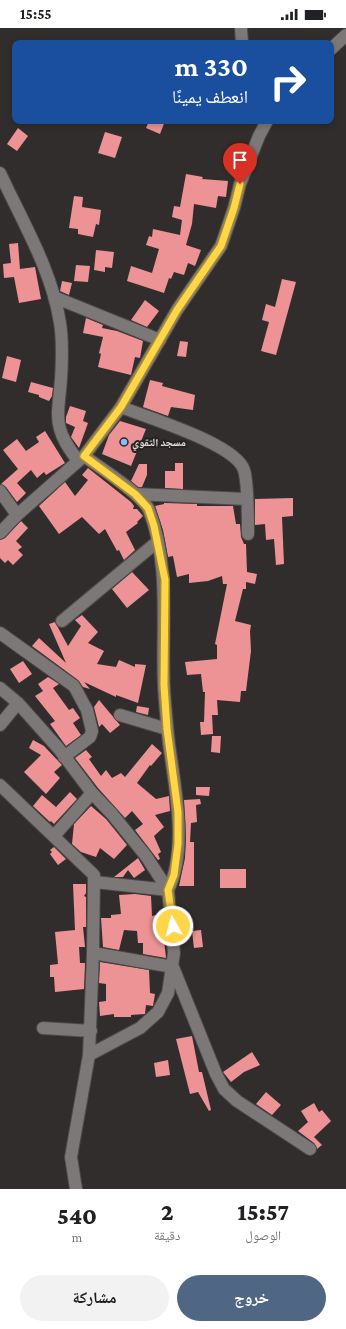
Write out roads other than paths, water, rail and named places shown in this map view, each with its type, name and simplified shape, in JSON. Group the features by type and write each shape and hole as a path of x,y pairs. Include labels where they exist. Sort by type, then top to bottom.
{"street":[{"path":"241,28 242,40"},
{"path":"334,46 346,35"},
{"path":"0,533 17,515 81,458 121,407 177,310 221,246 234,208 240,184 259,136 265,124"},
{"path":"0,173 47,274 61,324 61,388 58,417 60,430 65,442 81,458 135,494 148,508 157,542 165,580 164,685 167,729 178,812 178,844 174,875 168,890"},
{"path":"54,296 160,340"},
{"path":"121,407 210,442 232,454 240,461 245,471 248,534"},
{"path":"0,491 17,515"},
{"path":"135,494 246,499"},
{"path":"62,621 157,542"},
{"path":"0,633 74,686 87,710 92,731 90,737 64,757"},
{"path":"0,688 18,703 64,757 92,793 112,814 146,856 168,890 173,926 173,967 168,992 158,1012 140,1028 90,1055"},
{"path":"0,725 18,703"},
{"path":"120,715 167,729"},
{"path":"0,785 94,875 94,953 90,1005 90,1055 71,1157 72,1175 76,1189"},
{"path":"54,836 92,793"},
{"path":"95,882 168,890"},
{"path":"94,953 173,967"},
{"path":"173,967 216,1074 224,1089 237,1101 310,1149"},
{"path":"43,1028 91,1031"}],"place":[{"name":"مسجد التقوي","path":"124,442"}]}
